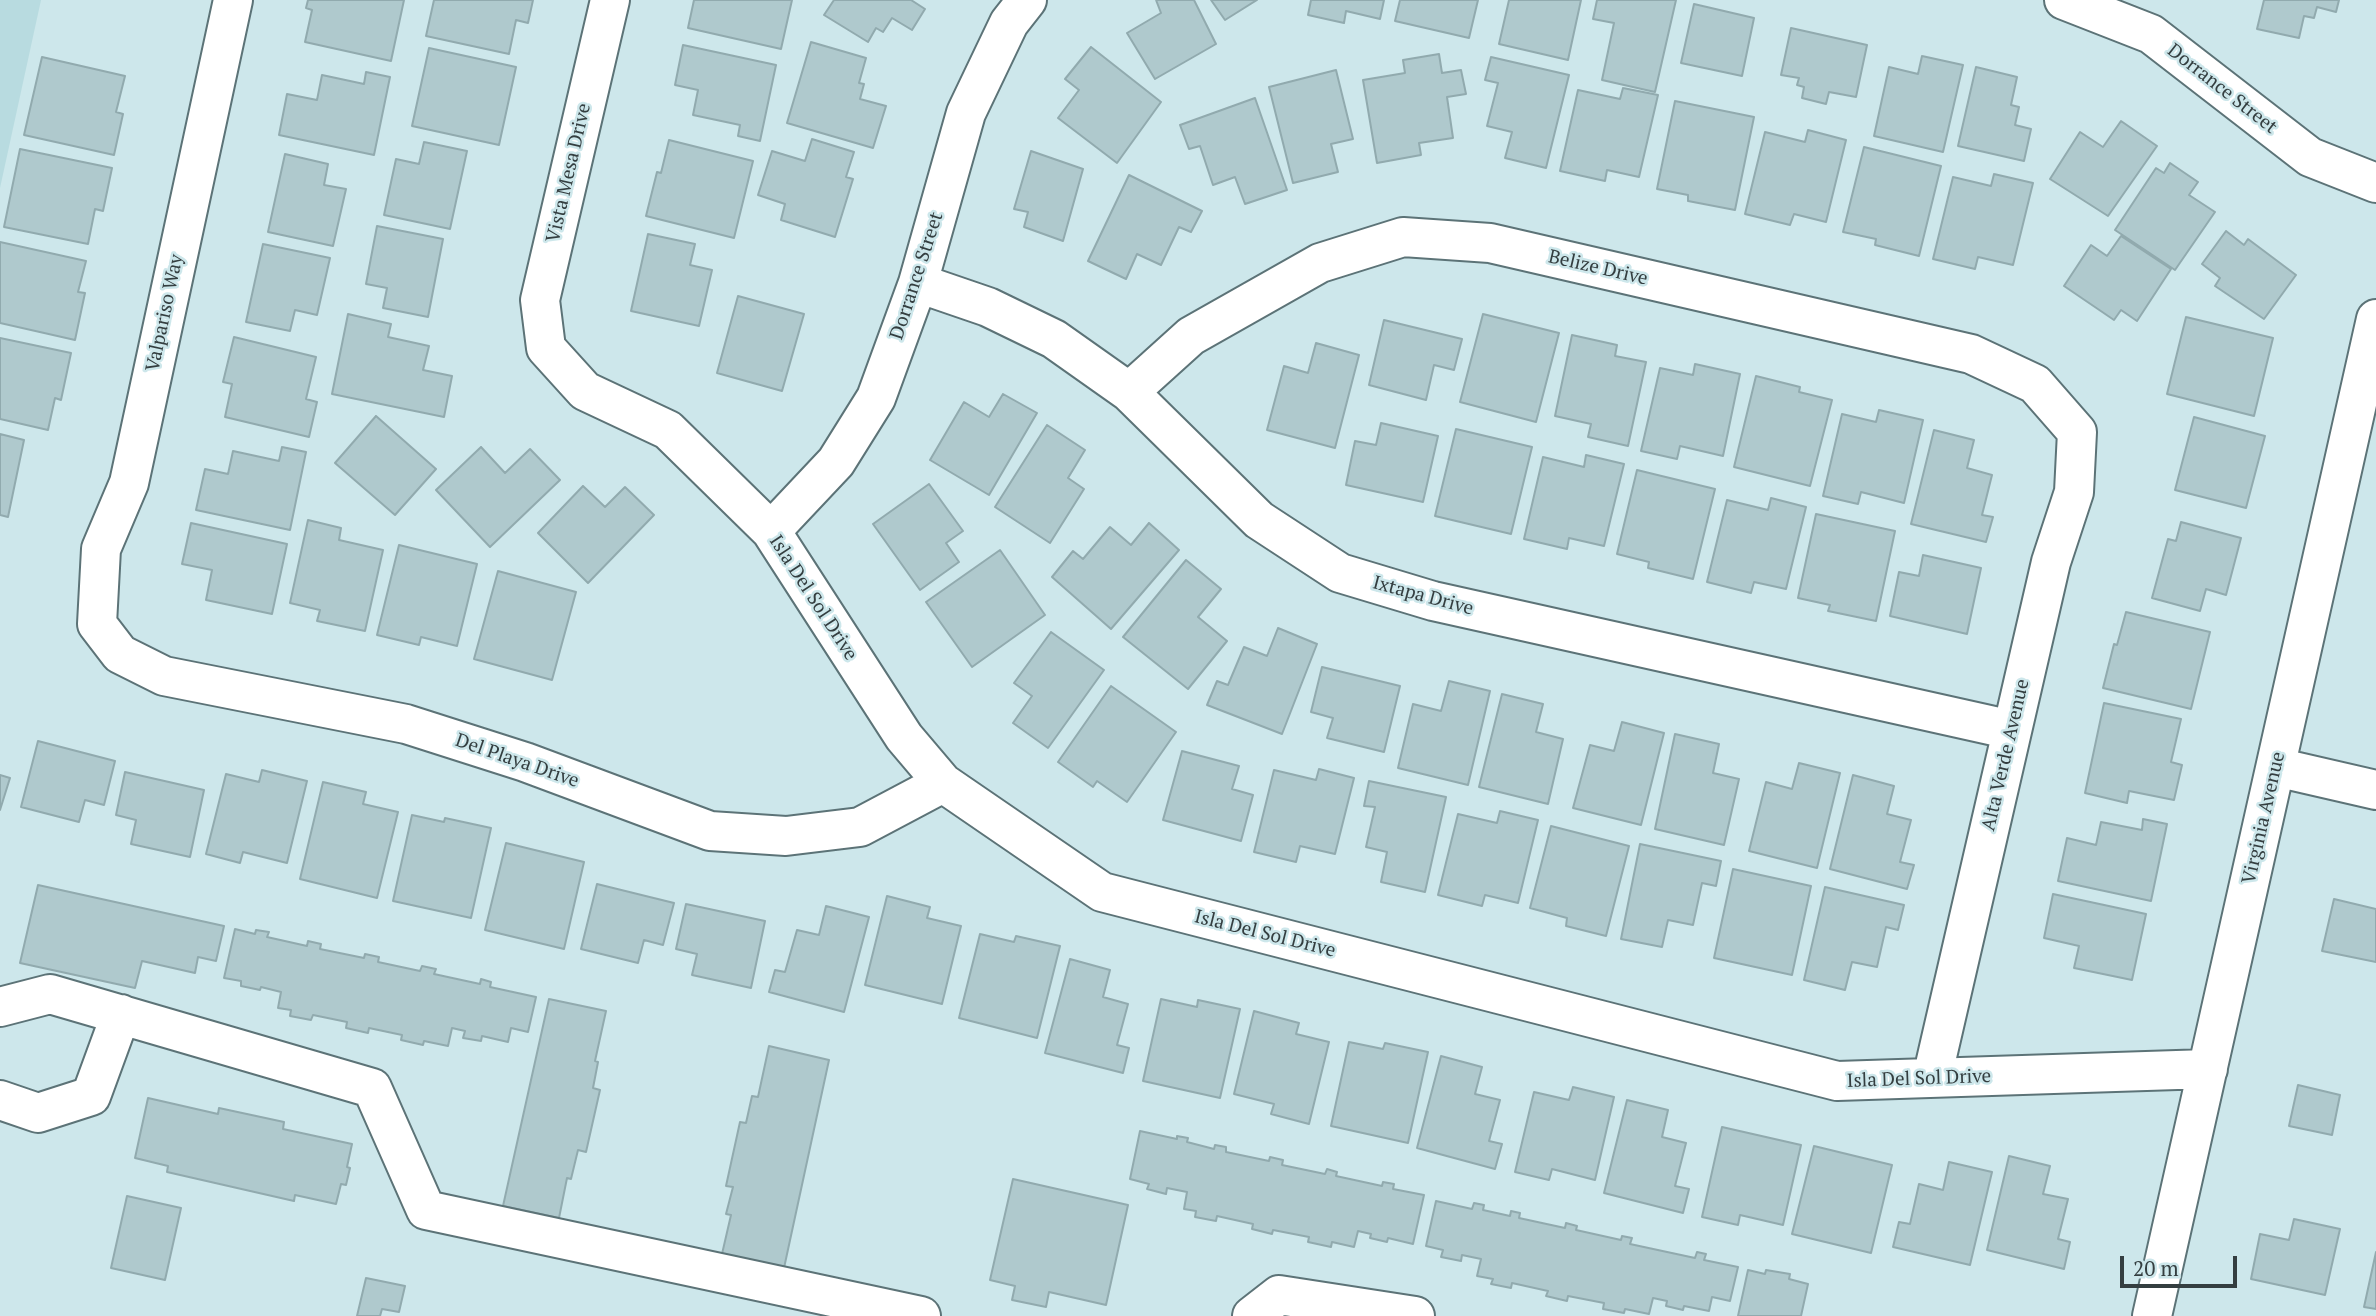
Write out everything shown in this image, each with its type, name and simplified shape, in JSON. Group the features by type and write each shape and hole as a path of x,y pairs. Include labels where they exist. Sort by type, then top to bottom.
{"street":[{"name":"Valpariso Way","path":"97,624 101,549 129,483 233,0"},
{"name":"Vista Mesa Drive","path":"546,348 540,300 610,0"},
{"name":"Dorrance Street","path":"771,531 836,462 876,398 918,283 967,114 1009,23 1027,0"},
{"name":"Dorrance Street","path":"2064,0 2151,34 2310,157 2376,183"},
{"name":"Belize Drive","path":"1129,392 1192,336 1320,263 1403,237 1490,243 1971,354 2035,384 2077,432"},
{"name":"Ixtapa Drive","path":"918,283 988,307 1054,339 1129,392 1259,520 1340,573 1433,601 2012,730"},
{"name":"Virginia Avenue","path":"2152,1316 2376,319"},
{"name":"Isla Del Sol Drive","path":"546,348 585,391 668,430 771,531 904,737 943,783 1102,892 1837,1081 2208,1069"},
{"name":"Alta Verde Avenue","path":"1932,1078 2051,562 2074,492 2077,432"},
{"name":"Del Playa Drive","path":"97,624 120,654 164,676 406,724 525,762 710,831 786,836 860,827 943,783"},
{"path":"2276,767 2376,790"},
{"path":"0,1007 50,994 372,1088 426,1210 921,1316"},
{"path":"0,1100 38,1113 91,1096 121,1014"},
{"path":"1252,1316 1279,1295 1415,1316"}],"shaded area":[{"path":"0,0 41,0 0,188"}],"building":[{"path":"308,0 404,0 391,61 305,42 312,10 306,8"},
{"path":"434,0 533,0 528,23 516,20 509,54 426,36"},
{"path":"694,0 792,0 781,49 688,28"},
{"path":"834,0 911,0 925,9 912,30 892,18 883,32 876,28 868,42 824,15"},
{"path":"1156,0 1194,0 1216,44 1155,79 1127,33 1161,13"},
{"path":"1211,0 1257,0 1225,20"},
{"path":"1311,0 1384,0 1380,19 1346,11 1344,23 1308,15"},
{"path":"1400,0 1478,0 1469,38 1395,21"},
{"path":"1509,0 1581,0 1568,60 1499,44"},
{"path":"1597,0 1676,0 1655,92 1602,80 1614,23 1593,19"},
{"path":"2264,0 2339,0 2336,12 2317,7 2314,18 2304,16 2299,38 2257,29"},
{"path":"1694,4 1754,18 1742,76 1681,63"},
{"path":"1791,28 1867,45 1856,97 1829,92 1826,104 1802,98 1804,87 1797,85 1799,78 1781,75"},
{"path":"811,42 866,58 859,83 864,84 860,99 886,106 873,148 787,123"},
{"path":"683,45 776,65 760,141 738,136 740,125 693,115 698,90 675,85"},
{"path":"1091,47 1161,102 1117,163 1058,118 1079,90 1065,79"},
{"path":"429,48 516,67 499,145 412,126"},
{"path":"1439,54 1442,73 1461,70 1466,94 1447,97 1453,138 1419,143 1421,155 1377,163 1363,80 1405,73 1403,60"},
{"path":"1922,56 1963,65 1943,152 1874,136 1889,67 1918,74"},
{"path":"42,57 125,76 116,112 123,114 114,155 24,135"},
{"path":"1491,57 1569,75 1546,168 1505,158 1512,132 1487,126 1498,83 1485,80"},
{"path":"1976,67 2017,77 2011,105 2019,107 2015,125 2031,129 2024,161 1958,146"},
{"path":"1336,70 1353,139 1331,144 1338,172 1293,183 1269,87"},
{"path":"366,72 390,77 374,155 279,135 287,94 317,100 322,75 364,84"},
{"path":"1623,88 1658,95 1639,177 1607,170 1605,181 1560,171 1578,90 1620,99"},
{"path":"1255,98 1287,190 1245,204 1235,177 1213,185 1200,146 1189,149 1180,125"},
{"path":"1675,101 1754,117 1735,210 1688,201 1688,195 1657,189"},
{"path":"2121,121 2157,146 2108,216 2050,179 2080,132 2103,147"},
{"path":"1808,130 1846,140 1826,222 1794,214 1790,225 1745,214 1765,132 1805,142"},
{"path":"812,139 854,152 846,177 853,179 835,237 781,220 785,204 758,195 772,151 805,161"},
{"path":"669,140 753,161 734,238 646,216 657,172 661,173"},
{"path":"424,142 467,151 450,229 384,215 396,159 419,164"},
{"path":"1864,147 1941,166 1919,256 1875,245 1876,239 1843,232"},
{"path":"20,149 112,168 103,211 95,209 88,244 4,227"},
{"path":"1031,151 1083,169 1063,241 1024,227 1028,212 1014,209"},
{"path":"285,154 328,164 324,185 346,189 333,246 268,232"},
{"path":"2170,163 2198,182 2189,195 2215,212 2175,270 2115,230 2156,168 2164,173"},
{"path":"1994,174 2033,183 2013,265 1978,257 1975,269 1933,259 1953,177 1991,186"},
{"path":"1129,175 1202,211 1191,232 1179,227 1161,265 1137,254 1126,279 1088,261"},
{"path":"377,226 443,239 428,317 383,308 387,288 366,284"},
{"path":"2226,231 2244,245 2248,239 2296,275 2264,319 2215,286 2220,278 2202,264"},
{"path":"648,234 695,244 690,265 712,270 699,326 631,311"},
{"path":"2121,236 2171,269 2137,321 2121,310 2114,320 2064,286 2091,245 2107,256"},
{"path":"0,242 86,261 78,292 85,293 75,340 0,323"},
{"path":"263,244 330,258 317,315 295,310 290,331 246,322"},
{"path":"738,296 804,314 782,391 717,373"},
{"path":"348,314 391,324 388,337 429,346 423,370 452,376 444,417 332,394"},
{"path":"1483,314 1559,333 1536,422 1460,402"},
{"path":"2186,317 2273,338 2254,416 2167,394"},
{"path":"1384,320 1462,339 1454,370 1434,365 1426,400 1369,385"},
{"path":"1572,335 1617,345 1615,356 1646,362 1628,446 1588,437 1591,424 1555,416"},
{"path":"234,337 316,357 306,399 317,402 309,437 225,417 232,384 223,382"},
{"path":"0,338 71,353 61,400 55,398 48,430 0,419"},
{"path":"1316,343 1359,355 1335,448 1267,430 1284,366 1308,373"},
{"path":"1695,364 1740,374 1723,456 1680,446 1677,459 1641,451 1660,368 1693,375"},
{"path":"1756,376 1800,387 1799,392 1832,400 1810,486 1734,467"},
{"path":"1003,394 1037,413 989,495 930,460 964,402 989,417"},
{"path":"1879,410 1923,420 1904,503 1861,492 1858,504 1823,496 1842,414 1876,422"},
{"path":"376,416 436,469 395,515 335,463"},
{"path":"2194,417 2265,436 2246,508 2175,490"},
{"path":"1381,423 1438,436 1423,502 1346,485 1355,441 1376,445"},
{"path":"1047,425 1085,450 1068,478 1084,489 1050,543 995,507"},
{"path":"1456,429 1532,447 1511,534 1435,516"},
{"path":"1934,430 1974,440 1967,468 1992,475 1982,515 1993,517 1986,542 1911,524"},
{"path":"0,434 24,440 8,517 0,515"},
{"path":"282,447 306,452 290,530 196,510 205,469 228,474 233,451 279,461"},
{"path":"481,447 505,473 530,449 560,480 490,547 436,490"},
{"path":"1586,455 1624,464 1604,546 1569,538 1567,549 1524,539 1543,457 1584,467"},
{"path":"1637,470 1715,489 1693,579 1648,568 1649,562 1617,554"},
{"path":"929,484 963,531 946,543 959,562 920,590 873,524"},
{"path":"583,486 605,507 625,487 654,515 588,583 538,533"},
{"path":"1771,498 1806,507 1786,589 1754,582 1751,593 1707,582 1727,500 1768,510"},
{"path":"1816,514 1895,531 1876,621 1828,611 1830,605 1798,598"},
{"path":"308,520 341,528 339,540 383,550 365,631 317,621 320,610 290,603"},
{"path":"2181,522 2241,538 2226,595 2206,589 2200,611 2152,598 2168,539 2176,541"},
{"path":"191,523 287,544 272,614 206,600 212,570 182,564"},
{"path":"1149,523 1179,550 1111,629 1052,577 1073,551 1083,559 1110,527 1131,545"},
{"path":"399,545 477,564 457,646 421,637 419,645 377,635"},
{"path":"1000,550 1045,615 972,667 926,602"},
{"path":"1923,555 1981,568 1967,634 1890,616 1899,572 1919,576"},
{"path":"1186,560 1221,589 1198,617 1227,641 1188,689 1123,637"},
{"path":"498,571 576,592 552,680 474,659"},
{"path":"2126,612 2210,632 2191,709 2103,688 2114,644 2117,645"},
{"path":"1278,628 1317,644 1282,734 1207,705 1217,681 1228,685 1244,647 1267,656"},
{"path":"1051,632 1104,670 1048,748 1013,723 1032,696 1014,683"},
{"path":"1322,667 1400,686 1384,752 1327,738 1333,718 1311,712"},
{"path":"1449,681 1490,691 1468,785 1398,768 1413,704 1441,711"},
{"path":"1111,686 1176,732 1127,802 1097,781 1093,787 1058,762"},
{"path":"1502,694 1543,704 1536,732 1563,739 1548,804 1479,787"},
{"path":"2104,703 2181,719 2171,762 2182,765 2174,800 2129,791 2127,803 2085,793"},
{"path":"1622,722 1664,733 1641,825 1573,808 1590,745 1614,751"},
{"path":"1675,734 1719,744 1713,773 1739,779 1724,845 1655,829"},
{"path":"38,741 115,761 104,805 85,800 79,822 21,807"},
{"path":"1182,751 1239,766 1232,789 1253,795 1241,841 1163,820"},
{"path":"1799,763 1840,773 1817,868 1749,851 1766,782 1792,789"},
{"path":"1319,769 1354,778 1335,854 1300,846 1296,862 1254,852 1274,770 1316,780"},
{"path":"262,770 307,781 287,863 243,852 240,863 206,854 226,774 259,782"},
{"path":"125,772 204,790 190,857 131,844 136,820 116,815"},
{"path":"0,775 10,778 0,810"},
{"path":"1853,775 1894,786 1887,814 1911,820 1900,862 1914,865 1907,889 1830,869"},
{"path":"1369,781 1446,797 1425,892 1381,882 1387,852 1366,847 1375,807 1364,806"},
{"path":"323,782 366,792 363,804 398,812 377,898 300,879"},
{"path":"1500,811 1538,820 1518,903 1485,895 1482,906 1438,895 1458,814 1497,823"},
{"path":"412,815 444,822 445,818 491,828 471,918 393,901"},
{"path":"2143,819 2167,824 2151,901 2058,881 2067,838 2096,845 2101,822 2142,830"},
{"path":"1551,826 1629,846 1606,936 1566,926 1567,918 1530,908"},
{"path":"506,843 584,862 564,949 485,930"},
{"path":"1640,844 1721,861 1716,886 1702,883 1693,925 1668,920 1662,947 1621,939"},
{"path":"1733,869 1811,886 1792,975 1714,958"},
{"path":"597,884 674,903 663,945 644,940 638,963 581,949"},
{"path":"38,885 224,926 216,961 198,957 195,973 142,961 135,988 20,963"},
{"path":"1825,887 1904,905 1898,930 1886,927 1877,967 1852,962 1845,990 1804,980"},
{"path":"2053,894 2146,914 2132,980 2074,968 2079,946 2044,938"},
{"path":"887,896 930,907 927,918 961,926 942,1004 865,985"},
{"path":"2334,899 2376,909 2376,962 2322,951"},
{"path":"686,904 765,921 751,988 692,975 697,954 676,949"},
{"path":"826,906 869,917 844,1012 769,992 775,970 785,972 797,930 819,935"},
{"path":"235,929 255,934 256,930 269,932 267,937 307,946 308,941 321,944 320,949 364,958 365,954 379,957 378,962 420,971 422,966 436,969 434,974 480,984 481,979 491,982 490,987 536,997 528,1032 511,1028 508,1042 482,1036 481,1041 463,1038 465,1031 452,1028 448,1046 424,1041 423,1045 401,1040 402,1035 369,1028 368,1033 346,1028 347,1022 313,1015 311,1020 290,1016 291,1010 278,1008 281,992 241,986 241,981 224,978"},
{"path":"980,934 1014,942 1016,936 1060,946 1037,1038 959,1018"},
{"path":"1070,959 1110,970 1103,997 1128,1004 1117,1045 1129,1048 1123,1073 1045,1053"},
{"path":"549,999 606,1011 595,1061 598,1062 593,1088 600,1090 586,1152 578,1150 571,1179 567,1178 559,1218 503,1206"},
{"path":"1161,999 1197,1007 1198,1000 1240,1009 1220,1098 1143,1081"},
{"path":"1254,1011 1299,1023 1296,1034 1329,1042 1309,1124 1271,1114 1274,1104 1234,1094"},
{"path":"1349,1042 1383,1049 1385,1043 1428,1052 1408,1143 1331,1126"},
{"path":"769,1046 829,1060 784,1268 722,1254 731,1215 726,1214 733,1187 726,1186 740,1122 746,1123 752,1096 758,1097"},
{"path":"1441,1056 1482,1067 1475,1094 1500,1100 1489,1141 1502,1144 1495,1169 1417,1148"},
{"path":"2298,1085 2340,1095 2332,1135 2289,1126"},
{"path":"1573,1087 1614,1097 1595,1180 1552,1169 1549,1180 1515,1172 1534,1092 1569,1100"},
{"path":"148,1098 218,1114 219,1108 284,1122 283,1129 352,1144 346,1185 341,1184 336,1204 295,1195 294,1201 167,1172 168,1166 135,1158"},
{"path":"1627,1100 1668,1110 1662,1137 1686,1143 1675,1186 1689,1189 1683,1213 1604,1193"},
{"path":"1722,1127 1801,1145 1783,1225 1740,1215 1738,1225 1702,1217"},
{"path":"1140,1131 1177,1139 1177,1136 1188,1138 1187,1142 1214,1149 1215,1145 1226,1147 1226,1152 1269,1161 1270,1157 1283,1160 1282,1165 1325,1174 1327,1169 1337,1172 1336,1176 1382,1186 1383,1182 1394,1184 1393,1189 1424,1195 1413,1244 1388,1238 1387,1242 1370,1238 1371,1234 1358,1231 1354,1247 1332,1242 1331,1247 1308,1242 1309,1237 1273,1230 1272,1234 1252,1229 1253,1224 1217,1216 1216,1221 1195,1217 1196,1211 1184,1209 1187,1192 1167,1188 1166,1194 1147,1189 1149,1184 1130,1179"},
{"path":"1814,1146 1892,1165 1871,1253 1792,1234"},
{"path":"2009,1156 2050,1166 2043,1194 2068,1199 2058,1239 2070,1242 2064,1269 1987,1250"},
{"path":"1949,1162 1992,1172 1970,1265 1893,1247 1899,1222 1910,1224 1919,1184 1943,1190"},
{"path":"1013,1179 1128,1205 1106,1305 1049,1292 1046,1307 1012,1300 1015,1286 990,1280"},
{"path":"127,1196 181,1208 165,1280 111,1268"},
{"path":"1436,1201 1472,1209 1474,1203 1484,1205 1483,1210 1510,1216 1511,1211 1520,1213 1519,1218 1565,1228 1566,1223 1577,1226 1576,1230 1621,1240 1622,1236 1632,1238 1630,1244 1695,1258 1697,1252 1706,1254 1704,1260 1738,1267 1730,1301 1712,1297 1709,1311 1684,1306 1683,1310 1666,1306 1667,1301 1653,1298 1649,1314 1625,1309 1624,1313 1603,1309 1604,1303 1568,1296 1567,1301 1546,1296 1548,1291 1512,1283 1511,1288 1491,1284 1493,1279 1477,1276 1481,1259 1462,1255 1461,1261 1441,1257 1443,1250 1426,1246"},
{"path":"2294,1219 2340,1229 2325,1295 2251,1279 2260,1234 2289,1240"},
{"path":"2376,1252 2376,1309 2364,1307"},
{"path":"1748,1270 1765,1274 1766,1270 1790,1274 1789,1279 1808,1284 1801,1316 1738,1316"},
{"path":"366,1278 405,1286 399,1312 382,1309 380,1316 357,1316"}]}
